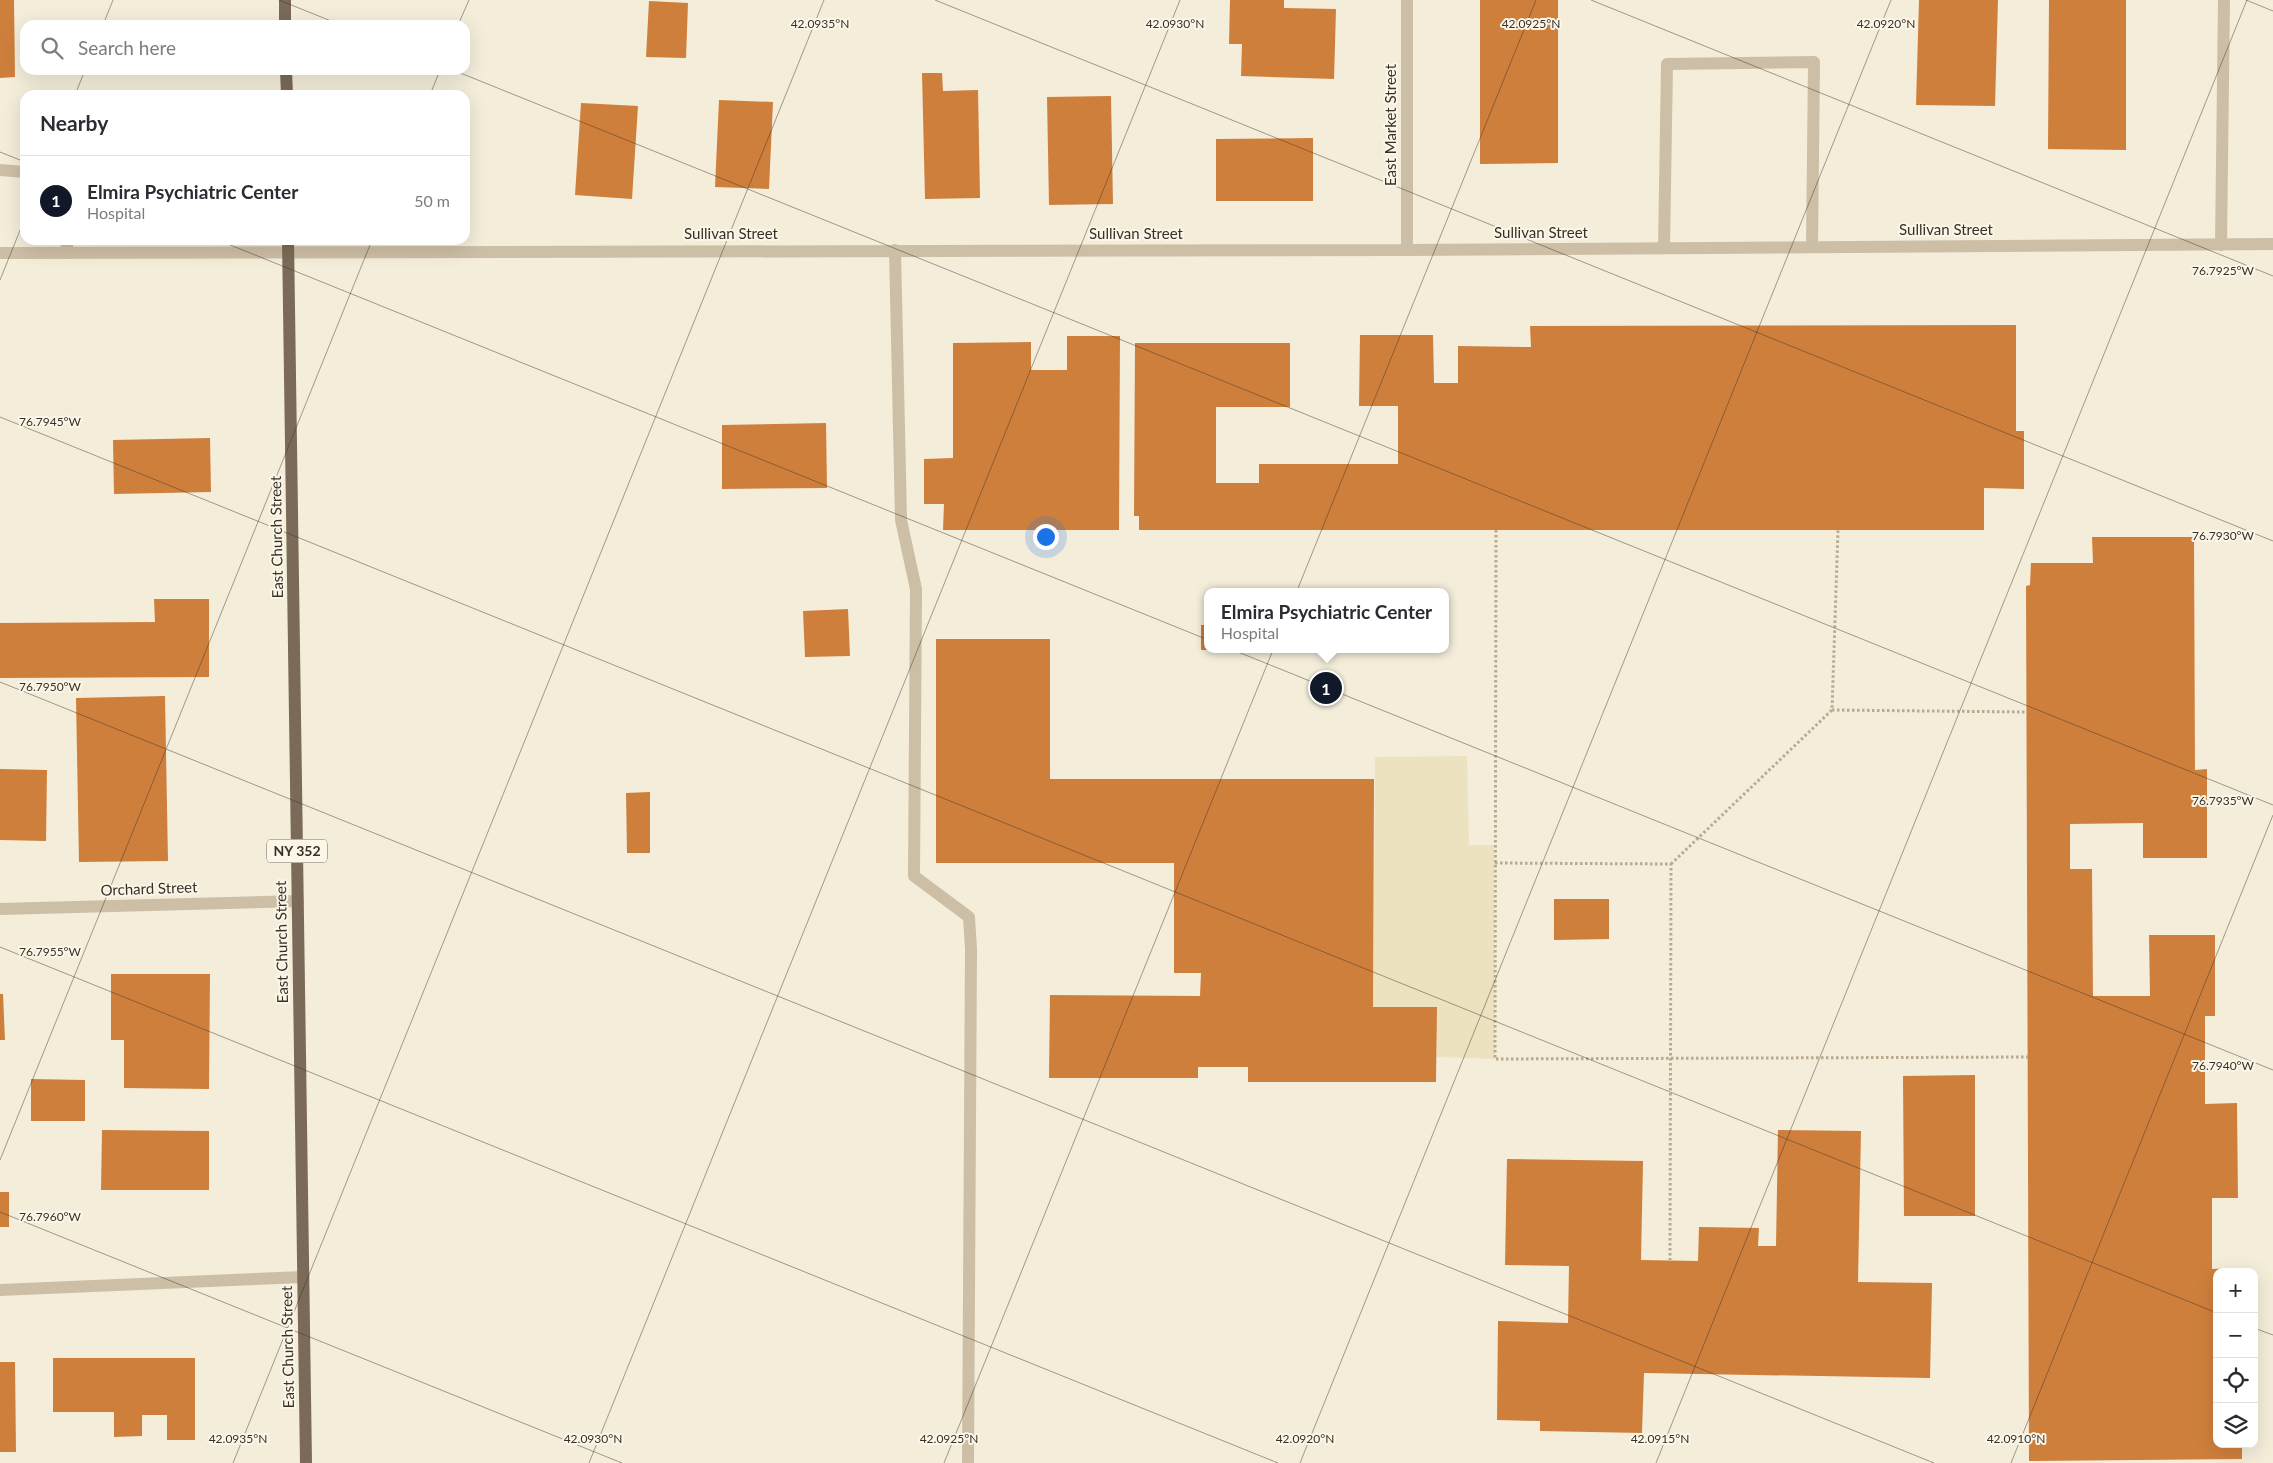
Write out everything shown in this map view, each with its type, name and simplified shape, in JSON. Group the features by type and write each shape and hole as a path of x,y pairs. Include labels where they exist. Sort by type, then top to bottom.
{"main road":[{"path":"285,0 286,20"},
{"path":"286,75 286,90"},
{"name":"East Church Street","path":"288,246 306,1463"}],"street":[{"name":"East Market Street","path":"1407,0 1407,250"},
{"path":"2221,245 2224,0"},
{"path":"1664,248 1667,64 1814,62 1812,247"},
{"path":"0,170 20,172"},
{"name":"Sullivan Street","path":"0,253 67,246 895,250 1407,250 2273,244"},
{"path":"895,250 901,520 916,589 914,876 969,917 968,1463"},
{"name":"Orchard Street","path":"0,909 298,901"},
{"path":"0,1290 303,1277"}],"path":[{"path":"1496,530 1495,1059 2028,1056"},
{"path":"1832,710 1838,530"},
{"path":"1495,863 1671,864 1832,710 2026,712"},
{"path":"1670,1260 1671,864"}],"shaded area":[{"path":"1467,756 1469,845 1494,845 1495,1059 1437,1057 1436,1007 1373,1007 1375,757"}],"building":[{"path":"0,0 14,0 15,77 0,78"},
{"path":"1230,0 1284,0 1284,8 1336,9 1334,79 1241,76 1242,44 1229,44"},
{"path":"1480,0 1558,0 1558,163 1480,164"},
{"path":"1919,0 1998,0 1995,106 1916,105"},
{"path":"2049,0 2126,0 2126,150 2048,149"},
{"path":"649,1 688,3 686,58 646,57"},
{"path":"922,73 942,73 943,91 978,90 980,198 925,199"},
{"path":"1111,96 1113,204 1049,205 1047,97"},
{"path":"719,100 773,102 769,189 715,187"},
{"path":"581,103 638,106 632,199 575,195"},
{"path":"1313,138 1313,201 1216,201 1216,139"},
{"path":"2016,325 2016,431 2024,431 2024,489 1984,488 1984,530 1139,530 1139,516 1134,516 1135,343 1290,343 1290,407 1216,407 1216,483 1259,483 1259,464 1398,464 1398,406 1359,406 1360,335 1433,335 1434,383 1458,383 1458,346 1531,347 1530,326"},
{"path":"1067,336 1120,336 1119,530 943,530 944,504 924,504 924,459 953,458 953,343 1031,342 1031,370 1067,370"},
{"path":"826,423 827,488 722,489 722,425"},
{"path":"210,438 211,492 114,494 113,440"},
{"path":"2092,537 2194,537 2195,770 2207,769 2207,858 2143,858 2143,823 2070,824 2070,869 2092,869 2093,996 2150,996 2149,935 2215,935 2215,1016 2205,1016 2205,1104 2237,1103 2238,1198 2212,1198 2213,1448 2242,1448 2242,1459 2029,1461 2026,586 2030,585 2031,563 2093,563"},
{"path":"154,599 209,599 209,677 0,678 0,623 155,622"},
{"path":"848,609 850,656 805,657 803,611"},
{"path":"1201,625 1204,625 1204,650 1201,650"},
{"path":"936,639 1050,639 1050,779 1374,779 1373,1007 1437,1007 1436,1082 1248,1082 1248,1067 1198,1067 1198,1078 1049,1078 1050,995 1200,996 1201,973 1174,973 1174,863 936,863"},
{"path":"165,696 168,861 79,862 76,698"},
{"path":"0,769 47,770 46,841 0,840"},
{"path":"650,792 650,853 627,853 626,793"},
{"path":"1554,899 1609,899 1609,939 1554,940"},
{"path":"111,974 210,974 209,1089 124,1088 124,1040 111,1040"},
{"path":"0,994 3,994 5,1040 0,1040"},
{"path":"1975,1075 1975,1216 1904,1216 1903,1076"},
{"path":"31,1079 85,1080 85,1121 31,1121"},
{"path":"102,1130 209,1131 209,1190 101,1190"},
{"path":"1778,1130 1861,1131 1858,1282 1932,1283 1930,1378 1644,1373 1642,1433 1540,1431 1540,1421 1497,1420 1498,1321 1568,1323 1569,1266 1505,1265 1507,1159 1643,1161 1641,1260 1698,1261 1699,1227 1759,1228 1758,1246 1776,1246"},
{"path":"0,1192 9,1192 9,1227 0,1227"},
{"path":"53,1358 195,1358 195,1440 167,1440 167,1415 142,1415 142,1436 114,1437 114,1412 53,1412"},
{"path":"0,1362 15,1362 16,1452 0,1452"}],"place":[{"name":"Elmira Psychiatric Center","path":"1326,688"}]}
